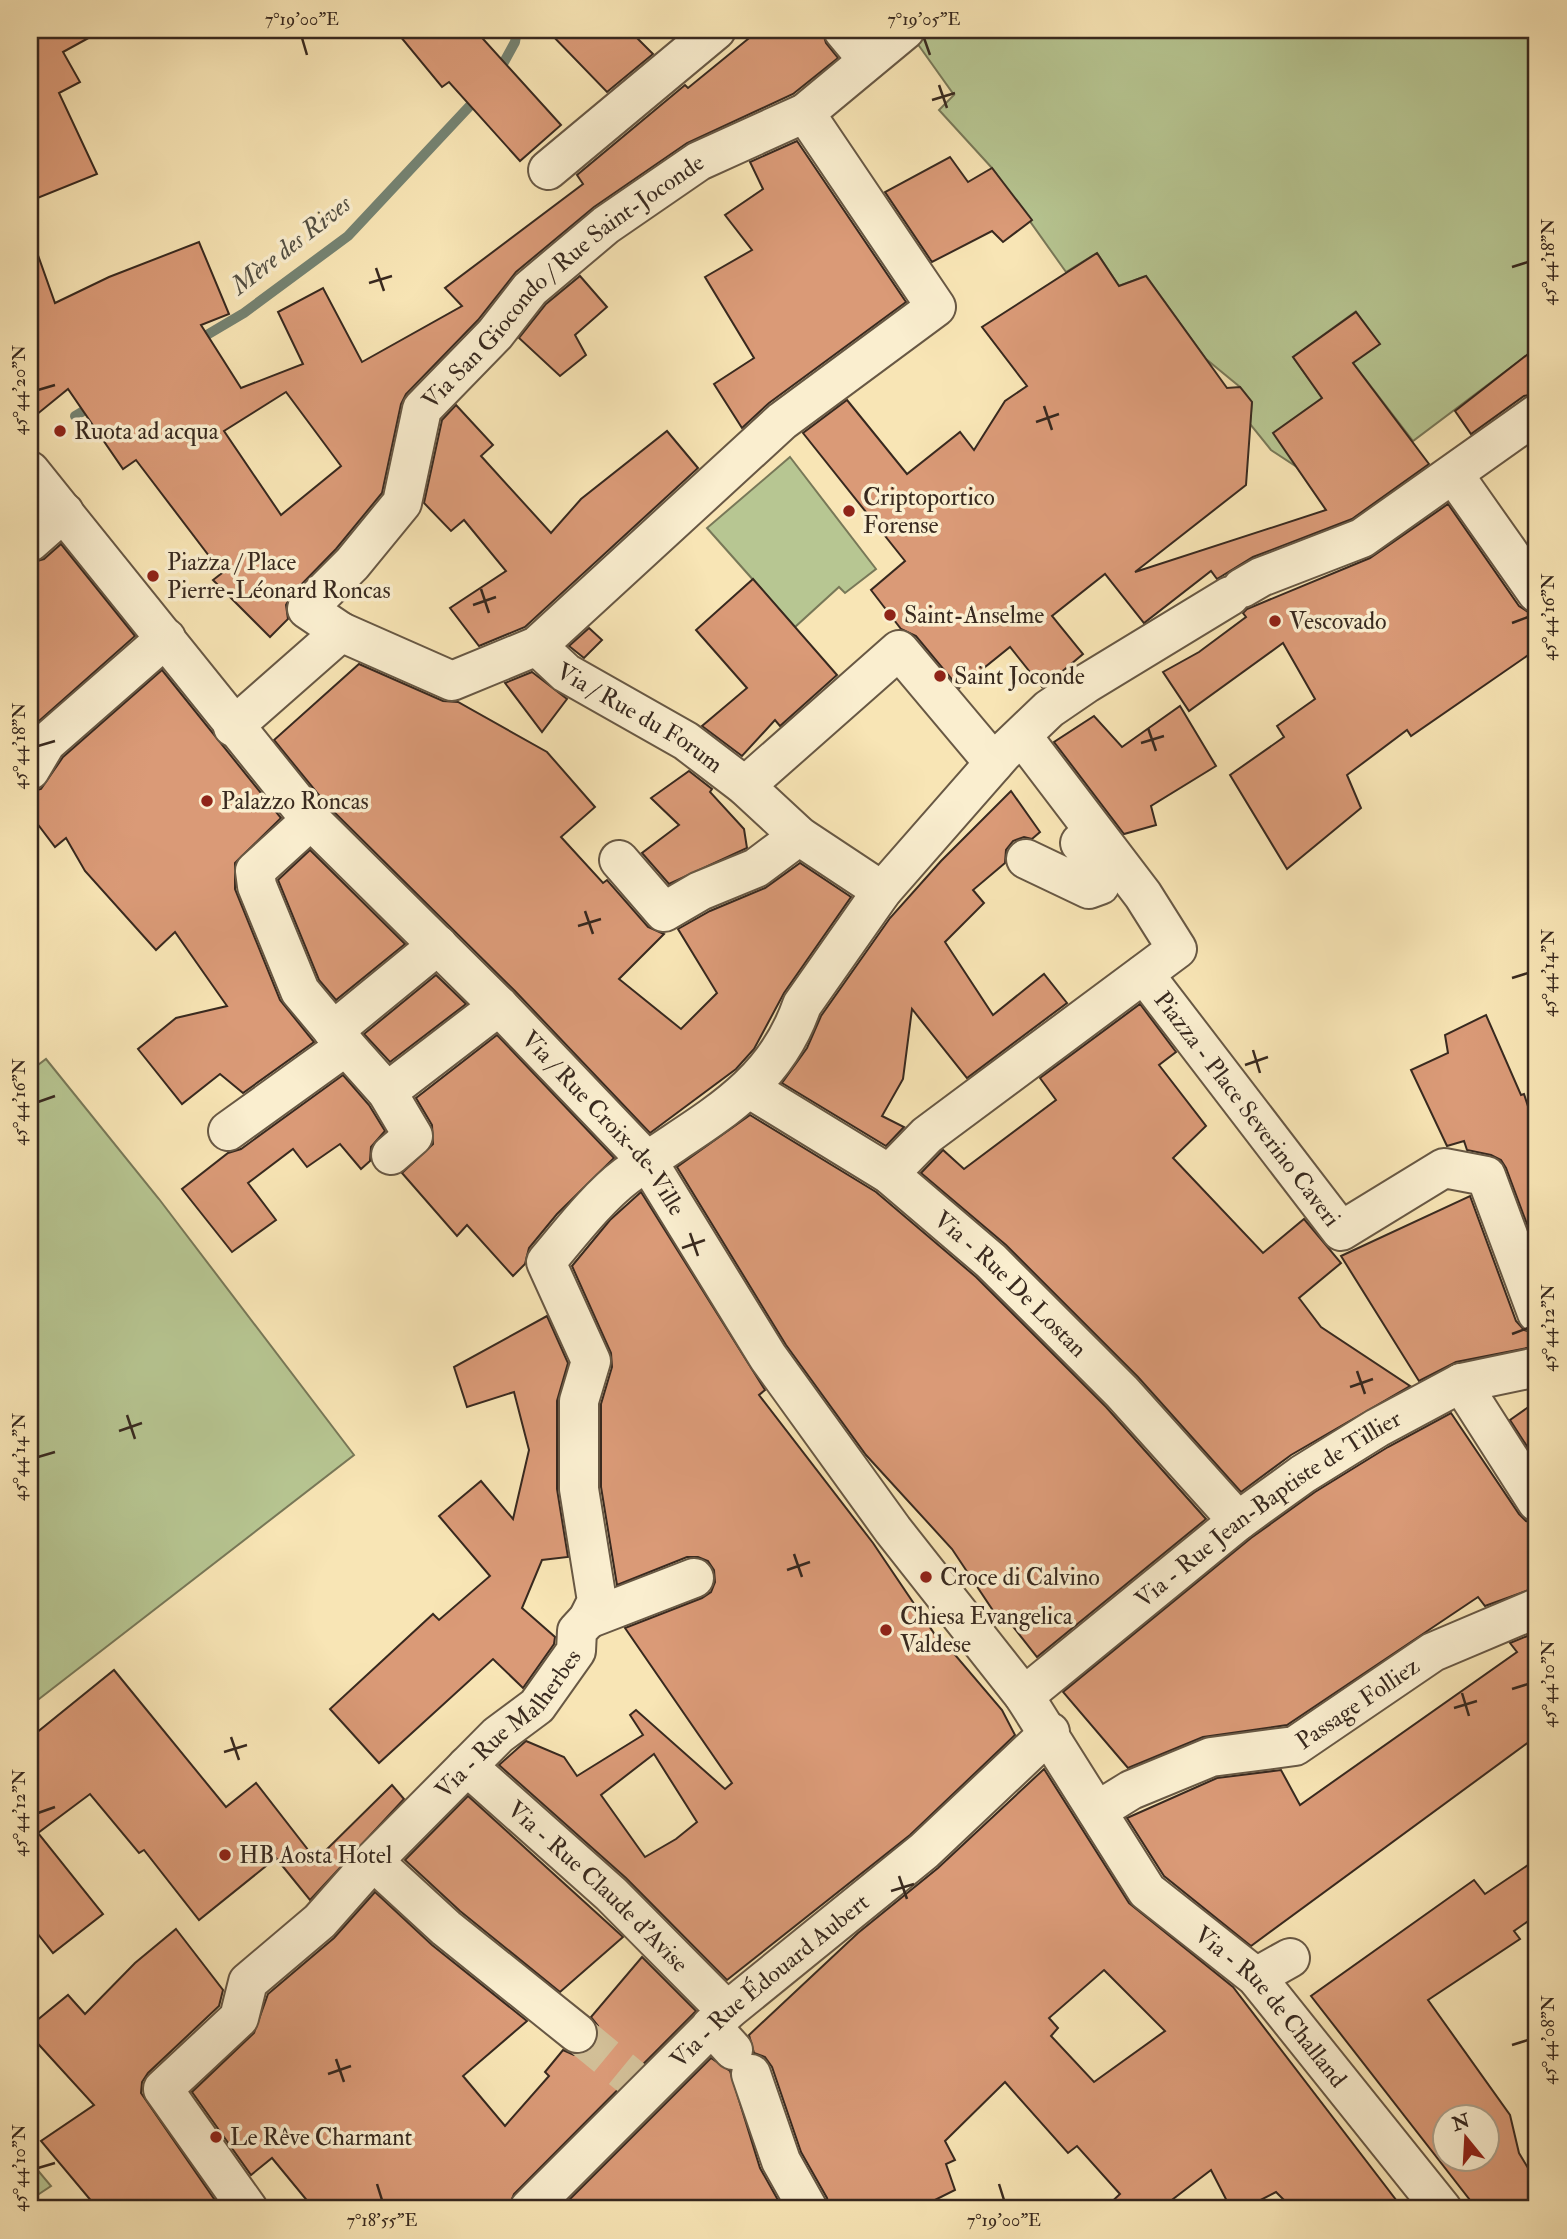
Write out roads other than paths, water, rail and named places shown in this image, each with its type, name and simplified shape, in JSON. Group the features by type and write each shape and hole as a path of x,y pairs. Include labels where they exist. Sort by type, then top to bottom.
{"street":[{"path":"548,170 716,30"},
{"path":"843,30 868,60"},
{"name":"Via San Giocondo / Rue Saint-Joconde","path":"341,632 307,609 352,565 402,503 422,409 495,334 530,289 606,225 699,161 805,113 905,30"},
{"path":"233,727 341,632 452,681 537,646 782,421 936,307 805,113"},
{"path":"648,1163 750,1089 794,1026 802,1005 882,891 1006,751 1049,709 1087,682 1261,577 1362,538 1537,415"},
{"name":"Via / Rue Croix-de-Ville","path":"30,471 166,638 233,727 311,820 499,1006 648,1163 768,1357 893,1530 1050,1732"},
{"path":"1454,475 1537,593"},
{"path":"30,542 65,512"},
{"path":"30,770 46,743 166,638"},
{"name":"Via / Rue du Forum","path":"537,646 566,673 686,741 744,786 799,836 882,891"},
{"path":"744,786 899,650 1006,751 1143,895 1177,949 927,1135 890,1174"},
{"path":"1006,751 1100,865 1105,877 1100,885 1089,889 1026,859"},
{"path":"311,820 255,871 257,886 300,991 387,1093 413,1136 391,1155"},
{"path":"619,860 664,912 700,891 756,868 799,836"},
{"path":"228,1131 340,1038 438,945"},
{"name":"Piazza - Place Severino Caveri","path":"1144,974 1341,1231 1444,1168 1486,1176 1537,1313"},
{"path":"387,1093 499,1006"},
{"name":"Via - Rue De Lostan","path":"750,1089 890,1174 1020,1288 1122,1392 1238,1521"},
{"name":"Via - Rue Malherbes","path":"248,2209 163,2089 239,2018 248,1982 288,1941 320,1921 373,1861 498,1735 537,1706 576,1651 577,1631 588,1619 597,1601 579,1489 579,1401 591,1361 547,1262 625,1177 648,1163"},
{"name":"Via - Rue Jean-Baptiste de Tillier","path":"1024,1696 1238,1521 1303,1474 1377,1428 1461,1383 1537,1367"},
{"path":"1461,1383 1537,1502"},
{"path":"588,1619 694,1578"},
{"name":"Passage Folliez","path":"1097,1811 1131,1790 1211,1757 1295,1746 1433,1652 1537,1608"},
{"name":"Via - Rue de Challand","path":"1050,1732 1147,1891 1256,1978 1442,2209"},
{"name":"Via - Rue Édouard Aubert","path":"529,2209 641,2084 731,2040 924,1850 1050,1732"},
{"name":"Via - Rue Claude d'Avise","path":"467,1766 611,1894 731,2040"},
{"path":"373,1861 446,1928 578,2033"},
{"path":"1256,1978 1290,1958"},
{"path":"731,2040 781,2161 808,2209"}],"waterway":[{"name":"Mère des Rives","path":"497,75 515,42 517,30"},
{"name":"Mère des Rives","path":"195,342 244,313 348,236 480,95"},
{"name":"Mère des Rives","path":"75,416 95,404"}],"tunnel":[{"path":"577,2033 634,2080"}],"place":[{"name":"Ruota ad acqua","path":"60,431"},
{"name":"Criptoportico Forense","path":"849,511"},
{"name":"Piazza / Place Pierre-Léonard Roncas","path":"153,576"},
{"name":"Saint-Anselme","path":"890,615"},
{"name":"Vescovado","path":"1275,621"},
{"name":"Saint Joconde","path":"940,676"},
{"name":"Palazzo Roncas","path":"207,801"},
{"name":"Croce di Calvino","path":"926,1577"},
{"name":"Chiesa Evangelica Valdese","path":"886,1630"},
{"name":"HB Aosta Hotel","path":"225,1855"},
{"name":"Le Rêve Charmant","path":"216,2137"}]}
